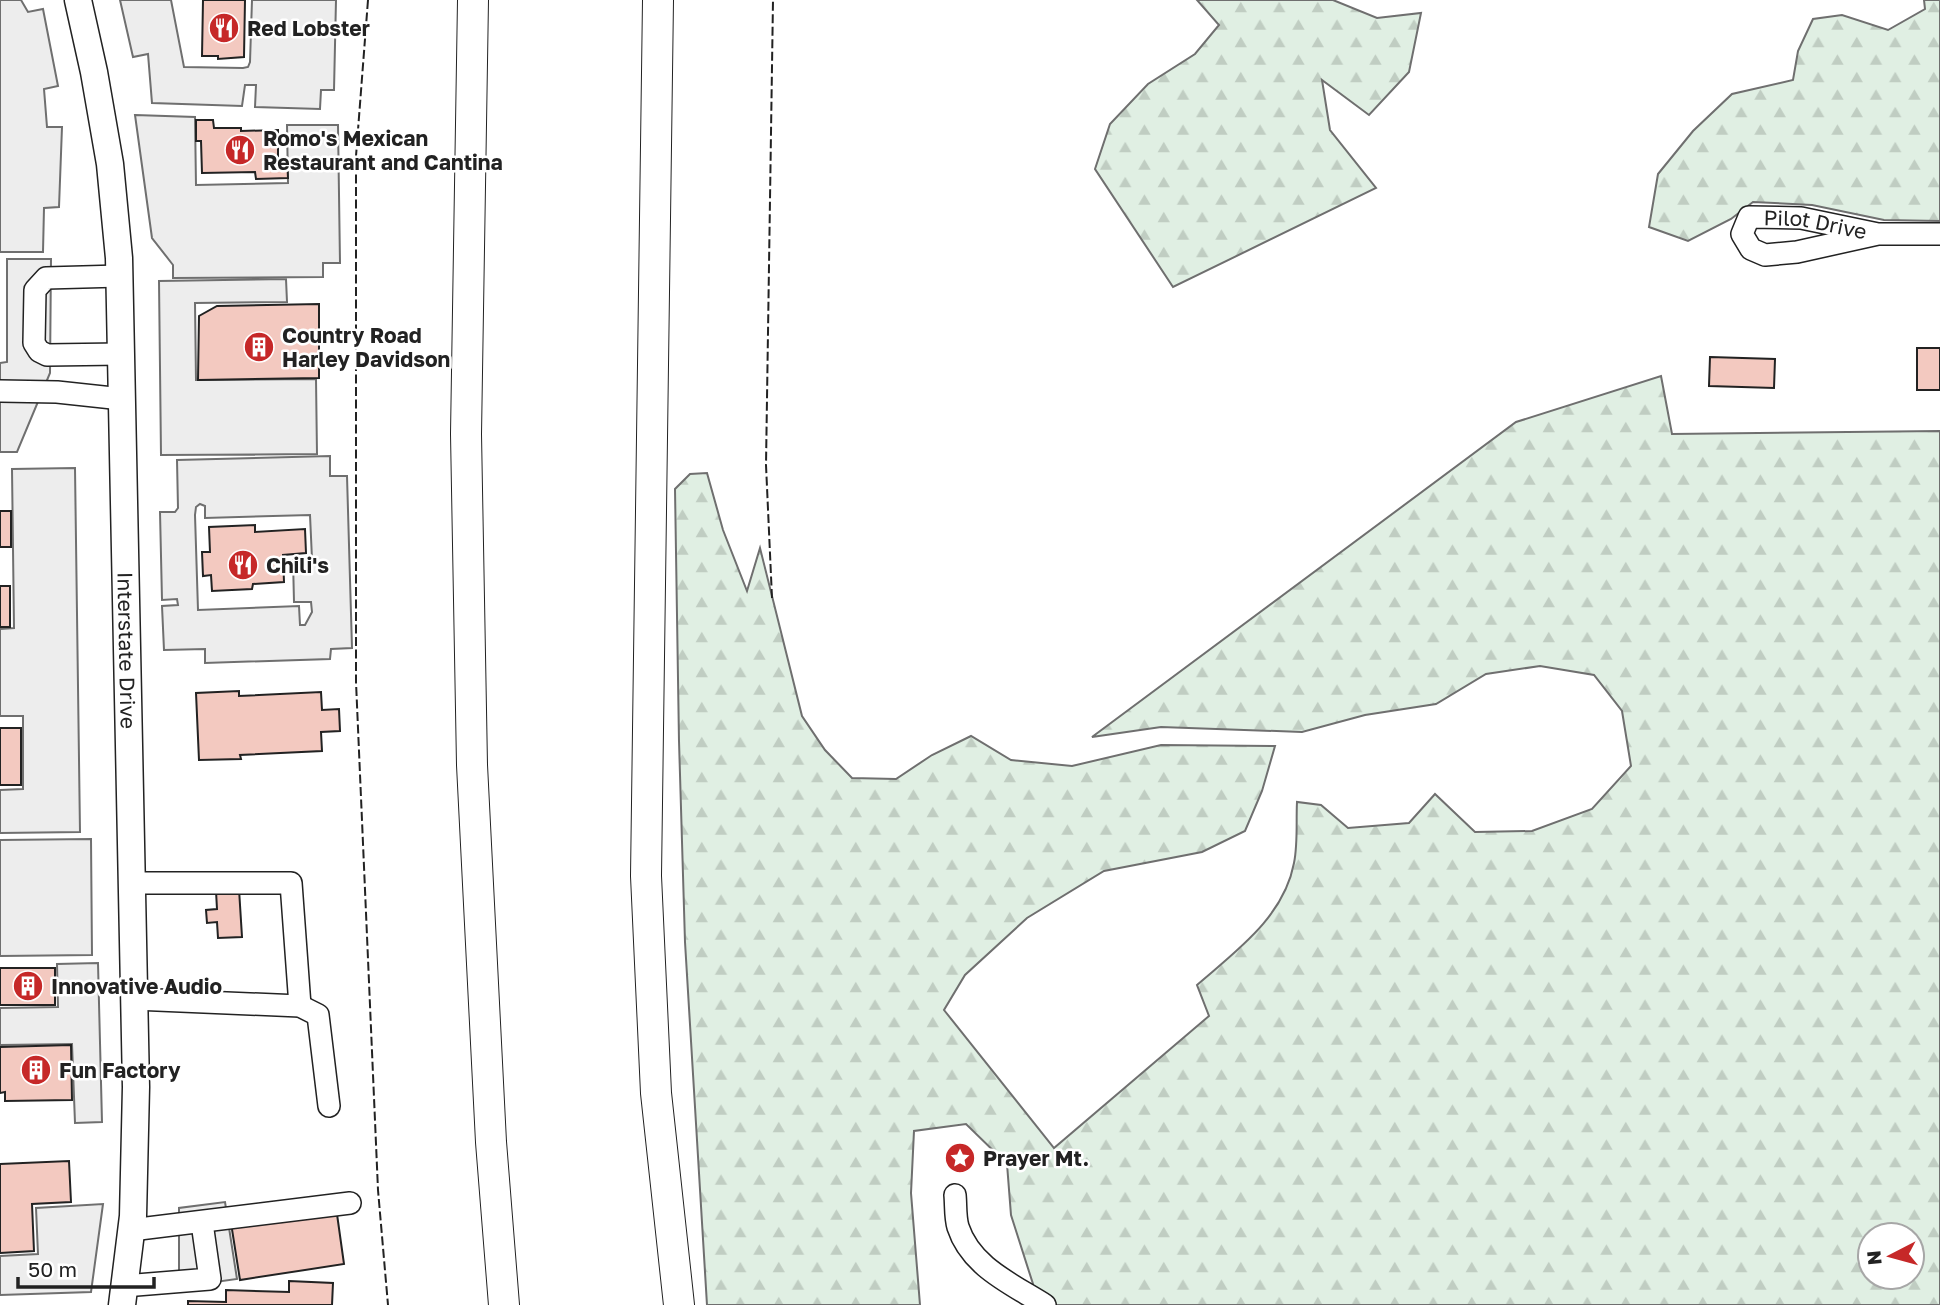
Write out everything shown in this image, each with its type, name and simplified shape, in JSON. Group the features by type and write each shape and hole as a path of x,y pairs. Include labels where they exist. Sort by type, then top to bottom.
{"highway":[{"path":"473,0 466,435 472,765 491,1142 504,1305"},
{"path":"658,0 646,876 656,1093 680,1305"}],"main road":[{"name":"Interstate Drive","path":"78,0 110,164 120,276 136,1087 131,1230 123,1296"}],"street":[{"name":"Pilot Drive","path":"1878,234 1765,255 1751,249 1742,234 1749,217 1801,218 1878,234 1940,234"},
{"path":"120,276 46,278 35,290 34,343 39,351 47,355 121,354"},
{"path":"0,391 57,392 122,399"},
{"path":"132,883 291,883 300,1006"},
{"path":"134,999 300,1006 318,1015 329,1106"},
{"path":"955,1195 958,1226 971,1255 999,1277 1045,1305"},
{"path":"131,1230 350,1203"},
{"path":"123,1296 210,1279 202,1223"}],"green space":[{"path":"1197,0 1333,0 1377,18 1421,13 1409,72 1369,115 1322,80 1330,130 1376,188 1173,287 1095,169 1110,124 1148,84 1195,54 1219,25"},
{"path":"1924,0 1940,0 1940,221 1884,220 1812,205 1753,202 1731,219 1688,241 1649,227 1658,174 1693,131 1732,94 1793,80 1798,51 1813,19 1842,15 1888,30 1925,9"},
{"path":"1661,376 1672,434 1940,431 1940,1305 1032,1305 1033,1284 1011,1215 1007,1164 966,1124 914,1131 911,1193 920,1305 707,1305 685,942 679,741 675,489 690,474 707,473 723,530 747,591 760,548 802,716 825,750 852,778 896,779 932,755 971,736 1011,760 1072,766 1161,745 1275,746 1262,791 1245,831 1202,852 1104,871 1027,918 965,975 944,1010 1054,1148 1209,1016 1197,985 1256,931 1280,900 1289,882 1294,863 1297,802 1321,805 1348,828 1409,823 1435,794 1475,832 1532,831 1592,809 1631,766 1622,711 1594,675 1540,666 1486,674 1436,704 1365,715 1302,732 1161,727 1092,737 1516,422"}],"shaded area":[{"path":"0,0 21,0 28,12 43,9 58,86 44,89 47,127 62,127 59,207 44,208 43,252 0,252"},
{"path":"120,0 171,0 184,67 243,68 248,67 250,62 252,0 336,0 334,90 321,90 320,109 255,107 256,85 245,85 242,106 152,103 148,54 133,57"},
{"path":"135,115 195,117 196,185 288,183 287,125 338,125 340,263 323,263 323,277 173,278 173,265 152,238"},
{"path":"7,259 51,259 50,373 17,452 0,452 0,363 7,362"},
{"path":"286,279 287,302 195,303 196,380 316,379 317,454 161,455 159,281"},
{"path":"330,456 330,476 347,476 352,648 331,649 330,659 205,663 205,649 164,650 162,606 178,605 177,599 162,600 160,512 175,512 178,508 177,460","holes":["200,504 205,506 205,518 310,515 312,559 293,560 294,602 311,602 312,612 305,625 300,625 299,606 198,610 195,515 196,507"]},
{"path":"75,468 80,832 0,833 0,790 23,789 23,716 0,716 0,629 14,628 12,469"},
{"path":"91,839 92,955 0,956 0,840"},
{"path":"98,963 102,1122 75,1123 72,1044 0,1045 0,1008 58,1007 57,964"},
{"path":"225,1202 237,1279 179,1287 179,1208"},
{"path":"103,1204 91,1292 0,1295 0,1256 38,1254 36,1208"}],"building":[{"name":"Red Lobster","path":"203,0 245,0 244,57 218,59 218,56 202,56"},
{"name":"Romo's Mexican Restaurant and Cantina","path":"196,120 213,120 214,128 241,128 241,131 278,130 278,158 287,158 288,178 256,179 255,172 202,173 201,141 196,141"},
{"name":"Country Road Harley Davidson","path":"319,304 319,378 198,380 199,316 217,306"},
{"path":"1917,348 1940,348 1940,390 1917,390"},
{"path":"1710,357 1775,359 1774,388 1709,386"},
{"path":"0,511 11,511 11,547 0,547"},
{"name":"Chili's","path":"255,525 255,532 305,529 306,553 283,555 284,582 253,584 252,589 212,591 211,575 203,576 202,552 210,552 209,527"},
{"path":"0,586 10,586 10,627 0,627"},
{"path":"239,691 239,696 321,692 322,710 339,709 340,731 321,732 322,751 199,760 196,693"},
{"path":"0,728 21,728 21,785 0,785"},
{"path":"239,889 242,937 218,938 217,922 207,923 206,910 217,909 216,891"},
{"name":"Innovative Audio","path":"0,968 55,968 55,1005 0,1005"},
{"name":"Fun Factory","path":"71,1045 72,1100 5,1101 5,1092 0,1093 0,1047"},
{"path":"69,1161 71,1202 32,1204 34,1251 0,1253 0,1164"},
{"path":"336,1207 344,1264 240,1280 231,1223"},
{"path":"289,1281 333,1283 332,1305 188,1305 188,1301 226,1302 226,1290 289,1292"}],"fence":[{"path":"368,0 356,156 356,682 378,1190 388,1305"},
{"path":"772,598 766,465 773,0"}],"place":[{"name":"Red Lobster","path":"224,28"},
{"name":"Romo's Mexican Restaurant and Cantina","path":"240,150"},
{"name":"Country Road Harley Davidson","path":"259,347"},
{"name":"Chili's","path":"243,565"},
{"name":"Innovative Audio","path":"28,986"},
{"name":"Fun Factory","path":"36,1070"},
{"name":"Prayer Mt.","path":"960,1158"}]}
